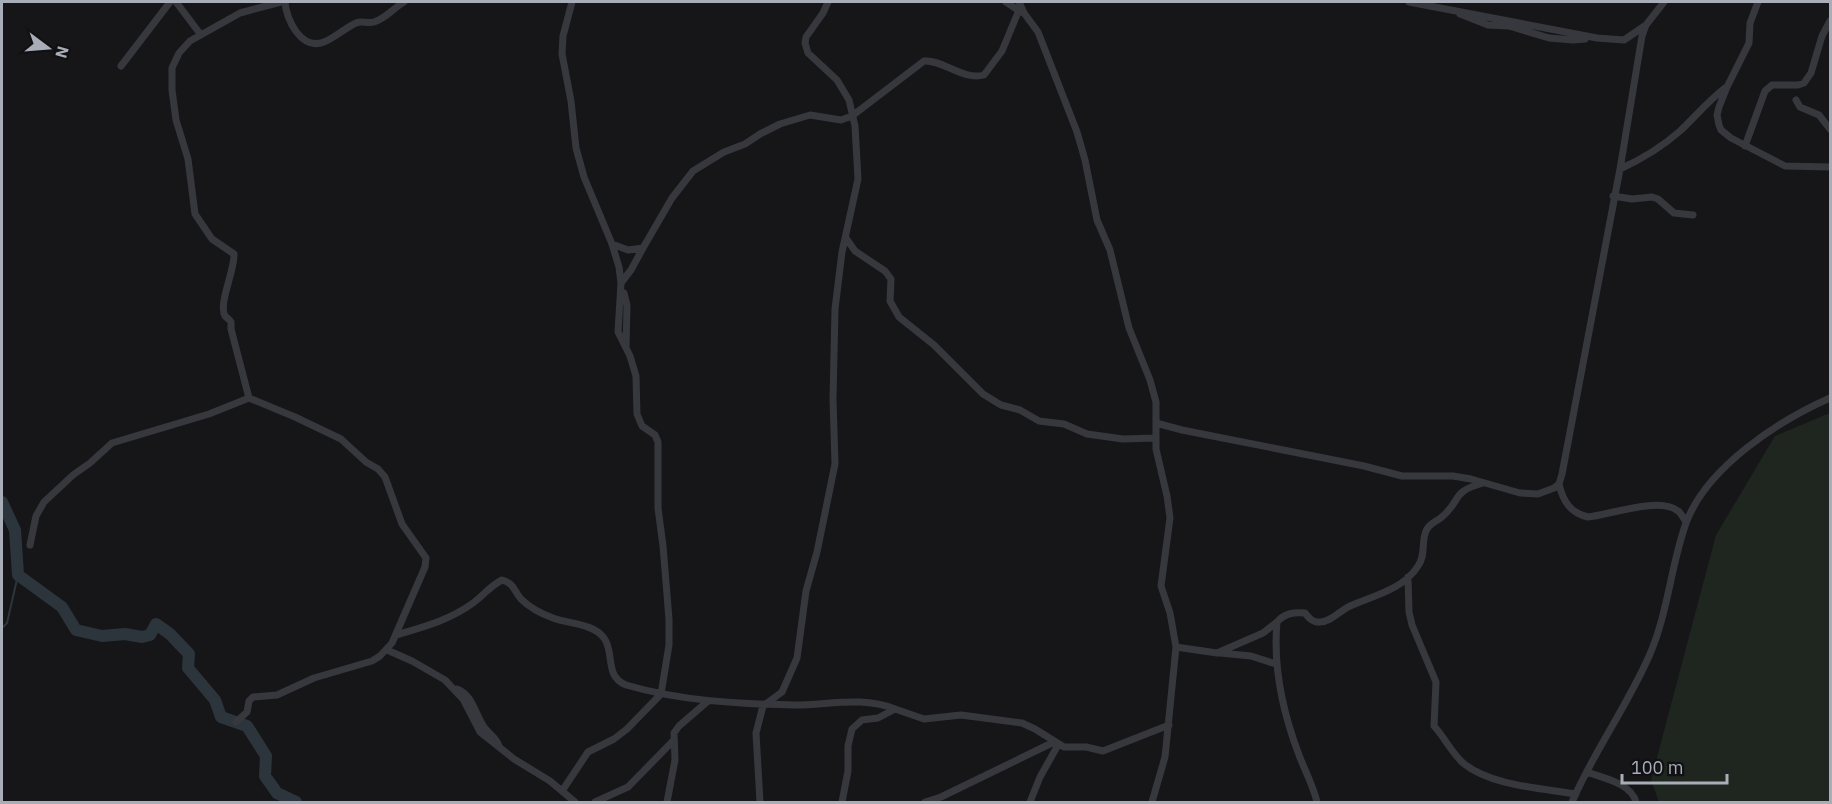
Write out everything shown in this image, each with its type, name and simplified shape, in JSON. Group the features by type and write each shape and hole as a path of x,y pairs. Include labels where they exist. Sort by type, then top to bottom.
{"street":[{"path":"121,66 170,2"},
{"path":"176,2 201,34"},
{"path":"249,398 231,322 223,308 234,255 212,238 195,214 188,159 179,136 173,100 171,76 175,60 190,41 240,13 283,2 292,27 308,41 317,43 327,41 356,23 376,21 404,2"},
{"path":"562,791 588,752 615,739 661,694 669,645 669,619 658,508 659,448 655,435 642,426 637,414 636,376 618,332 621,286 619,267 612,244 584,177 576,147 571,101 562,54 563,36 572,2"},
{"path":"760,802 755,742 761,712 766,703 782,692 797,658 806,591 817,552 835,464 832,399 835,318 842,252 858,179 855,126 849,100 844,88 808,53 805,43 806,37 823,14 828,2"},
{"path":"1006,2 1022,12 1038,32 1077,132 1086,160 1097,219 1110,250 1129,328 1150,380 1156,402 1155,438 1170,518 1161,586 1170,613 1176,647 1166,757 1152,802"},
{"path":"621,286 672,198 693,171 724,152 745,144 780,124 810,116 841,120 852,116 924,61 933,61 949,69 978,77 984,75 1002,51 1022,12 1019,2"},
{"path":"1409,2 1597,38 1624,40 1642,36"},
{"path":"1624,40 1646,25 1664,2"},
{"path":"1758,2 1750,23 1749,43 1727,87 1719,107 1717,121 1721,130 1745,146 1785,166 1830,167"},
{"path":"1745,146 1765,91 1772,85 1804,83 1811,73 1822,36 1830,21"},
{"path":"1646,25 1642,36 1620,169 1559,484 1566,503 1581,516 1588,517 1633,508 1668,506 1677,510 1686,522"},
{"path":"1620,169 1639,160 1667,141 1708,101 1727,87"},
{"path":"1796,100 1800,107 1819,115 1830,129"},
{"path":"1613,196 1632,199 1652,197 1658,199 1674,213 1693,215"},
{"path":"846,238 855,251 885,271 891,279 890,301 899,317 934,345 983,394 1001,405 1029,414 1039,421 1064,424 1087,434 1123,439 1155,438"},
{"path":"612,244 628,250 643,248"},
{"path":"30,545 36,516 44,502 112,443 209,414 249,398 285,412 341,439 366,462 378,469 385,477 402,524 426,558 425,567 396,635 387,650 372,661 314,678 277,695 253,697 249,701 248,712 236,722"},
{"path":"1572,802 1651,652 1686,522 1698,498 1708,484 1753,443 1782,422 1830,398"},
{"path":"1156,423 1364,465 1402,476 1453,476 1520,493 1538,494 1559,484"},
{"path":"1217,653 1263,633 1281,617 1294,612 1305,613 1312,621 1322,622 1398,585 1418,567 1422,559 1425,535 1430,525 1443,516 1460,493 1469,487 1483,483"},
{"path":"1408,578 1409,612 1412,625 1436,682 1434,726 1449,748 1470,768 1494,780 1576,794"},
{"path":"396,635 437,623 452,616 472,604 491,585 502,580 510,583 520,598 539,611 554,619 599,632 606,640 611,667 618,682 661,694 708,701 798,705 868,702 924,719 961,715 1022,723 1056,744 1103,751 1169,725"},
{"path":"1277,622 1276,664 1293,735 1310,777 1317,802"},
{"path":"1176,647 1251,656 1276,664"},
{"path":"387,650 412,661 468,696 484,727 496,739 500,747 575,802"},
{"path":"667,802 675,760 673,741 676,730 708,701"},
{"path":"843,802 848,771 848,746 852,729 862,720 878,718 895,709"},
{"path":"595,802 628,787 673,741"},
{"path":"925,802 941,797 1056,744"},
{"path":"1030,802 1056,744"},
{"path":"1587,772 1626,788 1632,793 1636,802"}],"shaded area":[{"path":"1830,413 1830,802 1659,802 1651,780 1716,535 1775,436"}],"waterway":[{"path":"2,502 15,530 18,575 62,607 76,630 102,636 125,634 142,637 150,635 156,624 170,634 189,654 188,668 215,700 221,717 247,726 266,756 265,776 277,793 296,802"},
{"path":"2,628 7,623 18,575"}]}
